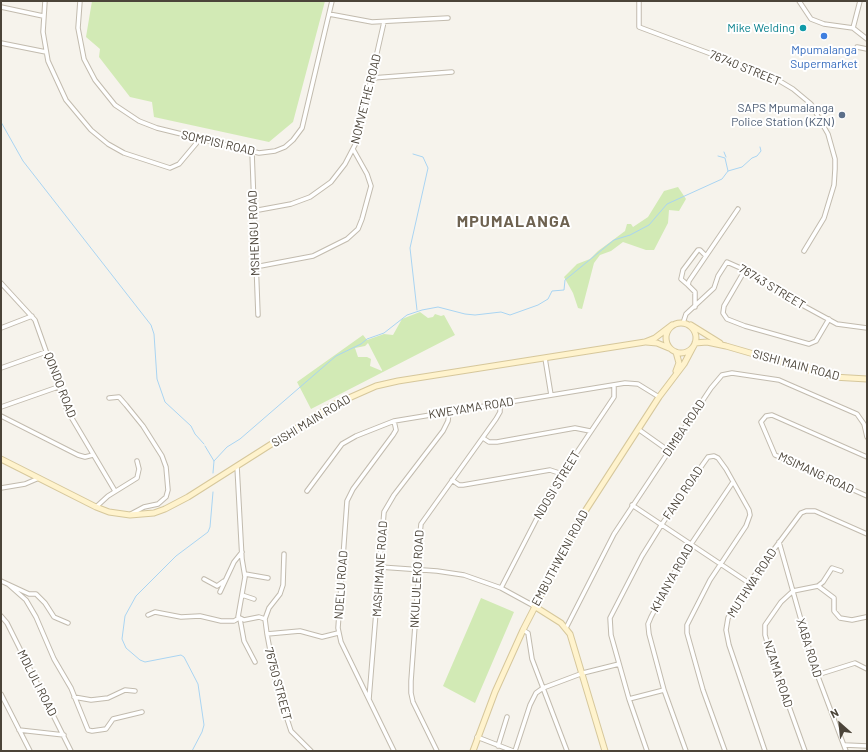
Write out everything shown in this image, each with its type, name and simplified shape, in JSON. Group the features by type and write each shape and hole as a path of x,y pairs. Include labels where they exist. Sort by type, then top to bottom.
{"street":[{"path":"45,1 43,16 46,52 59,87 72,109 91,130 118,150 152,163 173,167 179,164 200,139"},
{"name":"SOMPISI ROAD","path":"80,1 78,28 81,47 89,70 108,97 125,112 148,125 252,152 267,152 282,148 293,140 302,128 332,1"},
{"name":"76740 STREET","path":"639,1 640,27 772,77 793,89 811,104 828,134 835,159 835,169 834,185 824,218 804,251"},
{"path":"799,1 808,15 815,21 840,28 852,28 867,39"},
{"path":"852,28 860,1"},
{"path":"1,7 43,16"},
{"path":"329,14 363,22 448,18"},
{"name":"NOMVETHE ROAD","path":"253,211 291,204 310,197 334,179 346,164 353,150 372,78 384,22"},
{"path":"1,43 46,52"},
{"path":"857,47 867,49"},
{"path":"372,78 452,72"},
{"path":"255,267 313,256 348,239 358,229 371,186 367,174 353,150"},
{"name":"MSHENGU ROAD","path":"252,152 255,267 258,315"},
{"path":"688,285 705,255 714,246 738,210"},
{"path":"695,307 695,292 681,279 683,270 698,250 705,255"},
{"name":"76743 STREET","path":"683,322 686,314 714,288 718,276 727,262 746,270 829,319 848,327 867,328"},
{"path":"746,270 724,306 723,313 727,319 745,326 809,344 816,341 829,319"},
{"name":"QONDO ROAD","path":"1,284 32,316 37,324 67,410 115,491"},
{"path":"1,291 6,289"},
{"path":"1,328 32,316"},
{"path":"683,322 689,325 695,333 694,345 685,352 673,351 666,340 666,334 672,325 683,322"},
{"name":"SISHI MAIN ROAD","path":"1,459 96,507 109,512 130,515 154,513 170,507 334,405 376,386 398,381 645,342 655,338 672,325"},
{"name":"SISHI MAIN ROAD","path":"689,325 726,346"},
{"name":"SISHI MAIN ROAD","path":"645,342 657,343 673,351"},
{"name":"SISHI MAIN ROAD","path":"694,345 707,342 833,376 867,379"},
{"name":"EMBUTHWENI ROAD","path":"473,751 494,692 534,606 580,519 659,397 684,364 694,345"},
{"name":"EMBUTHWENI ROAD","path":"672,379 679,363 673,351"},
{"path":"1,368 46,352"},
{"path":"545,358 552,395"},
{"name":"DIMBA ROAD","path":"566,628 614,534 632,505 716,382 728,373 772,379 788,384 857,414 862,419 867,437"},
{"name":"KWEYAMA ROAD","path":"307,491 342,444 356,436 394,421 614,385 638,384 659,397"},
{"name":"NDOSI STREET","path":"501,588 538,516 562,474 614,397 614,385"},
{"path":"1,408 58,387"},
{"path":"109,398 119,397 126,405 143,426 164,460 166,467 168,490 166,497 158,504 144,507 130,515"},
{"name":"NKULULEKO ROAD","path":"437,751 413,702 411,693 419,570 418,553 421,524 498,416 500,403"},
{"name":"MASHIMANE ROAD","path":"369,699 384,512 394,495 445,427 448,421 449,412"},
{"name":"MSIMANG ROAD","path":"867,457 772,415 766,416 760,422 775,455 867,496"},
{"path":"1,416 78,455 85,457 93,455"},
{"name":"NDELU ROAD","path":"394,421 396,430 353,489 347,501 338,633 394,751"},
{"path":"483,438 489,442 497,442 575,428 590,432"},
{"path":"638,429 669,450"},
{"name":"FANO ROAD","path":"647,751 629,699 610,635 610,618 642,556 662,524 708,457 714,456 718,458 749,510 749,520 720,565 692,613 687,629 703,690 725,751"},
{"path":"96,507 115,491 137,478 139,469 136,461"},
{"path":"237,466 242,552 245,574 238,612 244,641 255,662"},
{"path":"452,480 460,485 463,485 550,470 562,474"},
{"path":"1,488 25,484 38,478"},
{"name":"KHANYA ROAD","path":"686,751 664,690 649,634 648,624 668,582 691,544 733,482"},
{"path":"632,505 749,583"},
{"name":"MUTHWA ROAD","path":"765,751 736,671 726,630 728,618 749,583 801,513 811,510 867,534"},
{"name":"XABA ROAD","path":"779,542 817,675 845,745 846,751"},
{"path":"220,592 234,562 242,552"},
{"path":"267,634 265,619 269,608 280,594 283,585 284,554"},
{"path":"380,567 464,575 501,588 551,616 566,628 573,640 596,723 606,751"},
{"path":"793,591 818,586 823,582 832,568 841,571"},
{"path":"245,574 268,578"},
{"path":"204,579 217,586 225,580"},
{"path":"1,581 29,594 38,595 54,617 68,623"},
{"path":"9,585 26,600 30,607 90,731 106,729 113,719 142,712"},
{"path":"818,586 834,598 834,610 840,618 846,620 866,617"},
{"name":"NZAMA ROAD","path":"793,591 781,602 771,615 765,625 765,635 773,662 805,751"},
{"path":"242,594 254,599"},
{"path":"148,615 154,612 181,617 200,616 216,618 221,621 234,621 259,617 265,619"},
{"name":"MDLULI ROAD","path":"1,616 7,623 71,751"},
{"name":"76750 STREET","path":"311,751 291,731 279,697 267,634 300,630 322,637 338,633"},
{"path":"523,630 528,633 532,659 566,751"},
{"path":"817,675 858,663 867,669"},
{"path":"477,737 514,751 533,698 543,688 582,673 619,664"},
{"path":"74,697 91,700 108,698 125,690 134,690"},
{"path":"629,699 664,690"},
{"path":"1,694 30,751"},
{"path":"498,746 507,717"},
{"path":"19,730 64,735"},
{"path":"845,745 867,746"}],"green space":[{"path":"92,1 325,1 293,122 269,142 154,117 152,102 130,97 99,57 100,49 86,37"},
{"path":"678,187 686,199 679,211 669,210 668,223 654,250 646,250 623,242 611,251 600,255 594,263 582,309 578,308 573,293 564,277 577,264 590,259 598,251 625,231 627,224 631,224 633,227 648,217 664,191"},
{"path":"420,312 428,318 433,317 435,314 441,316 444,315 455,335 311,409 297,382 363,335 367,340 384,334 393,335 402,319","holes":["368,343 382,370 370,366 371,359 367,357 358,357 355,348 365,346"]},
{"path":"481,598 514,612 475,703 443,686"}],"waterway":[{"path":"1,122 23,161 151,325 154,334 157,379 165,402 191,426 195,434 204,444"},
{"path":"214,461 227,447 240,439 336,356 361,344 367,339 384,333 407,315 438,307 465,314 475,315 501,312 510,315 538,305 548,299 552,291 564,290 565,280 614,240 630,235 649,225 667,204 722,179 728,171 742,167 752,158 757,156 761,151 760,147"},
{"path":"724,152 726,157"},
{"path":"413,154 423,157 428,168 410,248 417,310"},
{"path":"718,156 725,158 728,171"},
{"path":"205,446 214,461 213,473"},
{"path":"192,751 204,725 198,684 184,657 181,655 145,662 140,660 126,648 122,639 125,616 136,596 176,556 208,532 210,527 213,492"}],"place":[{"name":"Mike Welding","path":"803,28"},
{"name":"Mpumalanga Supermarket","path":"824,36"},
{"name":"SAPS Mpumalanga Police Station (KZN)","path":"842,115"}],"district":[{"name":"MPUMALANGA","path":"514,222"}]}
